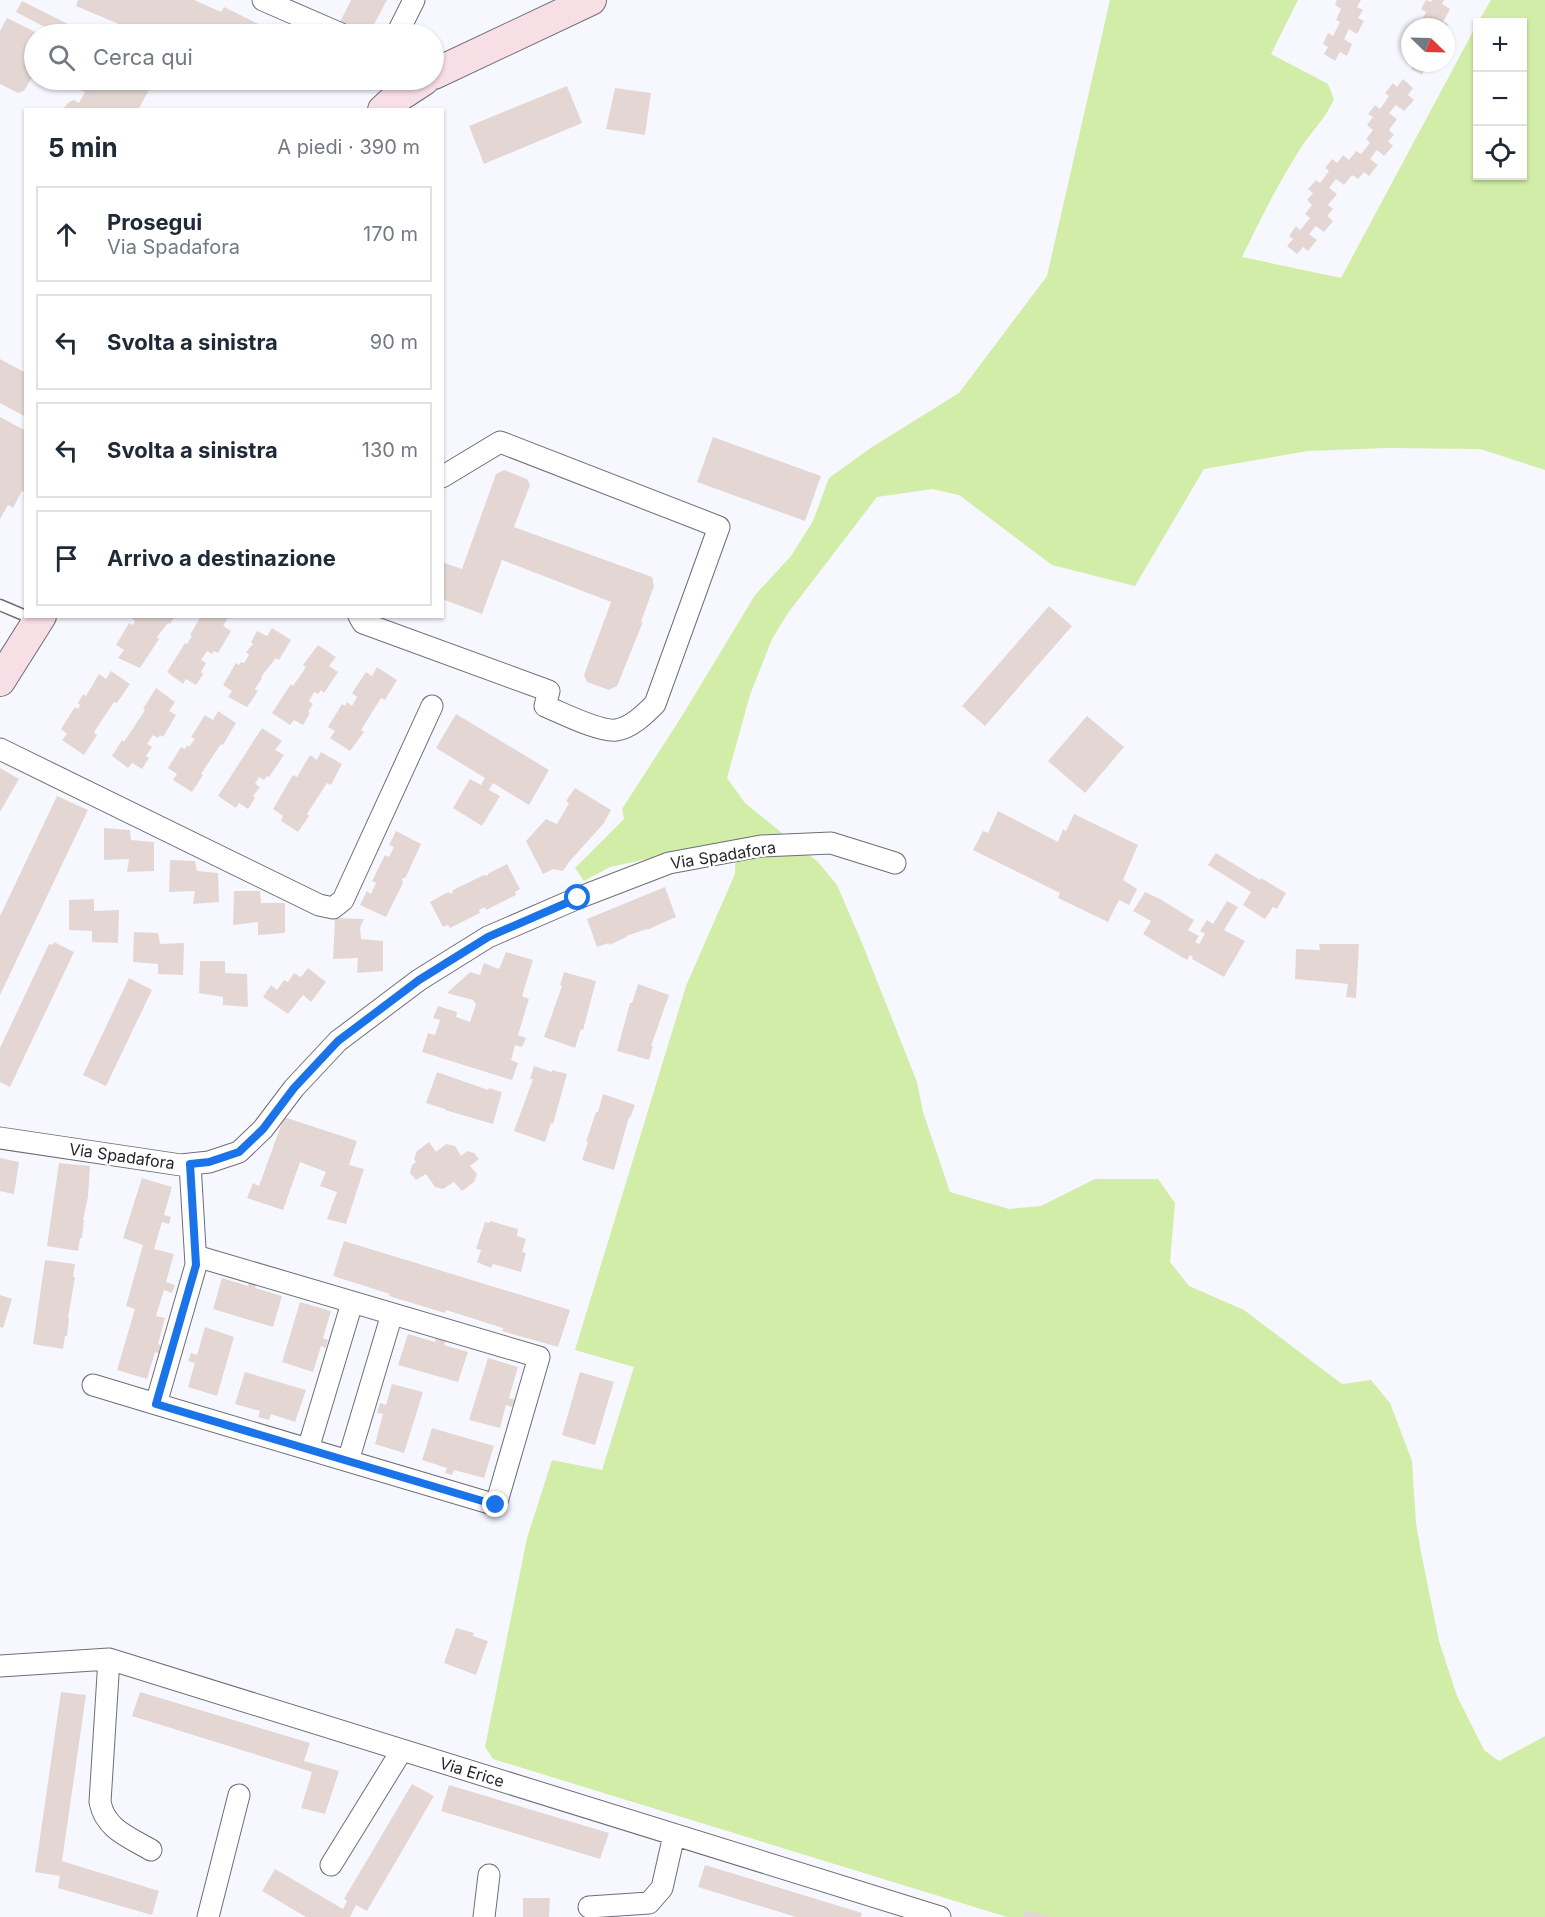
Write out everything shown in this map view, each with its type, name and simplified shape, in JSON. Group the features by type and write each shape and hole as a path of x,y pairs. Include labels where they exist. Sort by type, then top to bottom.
{"main road":[{"path":"444,69 591,0"},
{"path":"0,681 33,618"}],"street":[{"path":"262,0 318,24"},
{"path":"402,24 414,0"},
{"path":"360,618 363,623 549,691 545,706 603,729 618,730 640,718 655,704 719,526 500,442 444,476"},
{"path":"0,749 318,905 333,908 343,900 432,706"},
{"name":"Via Spadafora","path":"0,1138 181,1165 209,1162 239,1152 263,1129 294,1088 338,1041 419,980 488,937 669,862 761,846 831,843 895,863"},
{"path":"156,1404 196,1265 190,1164"},
{"path":"93,1385 496,1505 539,1357 196,1256"},
{"path":"308,1449 352,1302"},
{"path":"348,1461 392,1314"},
{"path":"109,1659 100,1802 102,1814 110,1825 151,1850"},
{"name":"Via Erice","path":"0,1666 109,1659 940,1917"},
{"path":"331,1865 402,1750"},
{"path":"208,1917 239,1795"},
{"path":"589,1907 649,1903 662,1888 674,1834"},
{"path":"484,1917 489,1875"}],"lane":[{"path":"0,605 24,614"}],"green space":[{"path":"1110,0 1298,0 1271,54 1328,84 1334,99 1284,175 1242,257 1341,278 1451,72 1455,72 1455,65 1473,31 1473,180 1527,180 1527,18 1480,18 1491,0 1545,0 1545,470 1480,449 1386,448 1308,451 1204,469 1135,586 1052,565 959,495 932,489 877,497 788,613 772,639 750,695 727,778 745,803 818,862 837,885 917,1082 923,1112 950,1192 1009,1209 1041,1206 1095,1179 1158,1179 1175,1203 1170,1262 1189,1286 1244,1310 1342,1384 1371,1380 1390,1403 1412,1461 1416,1523 1421,1552 1439,1641 1457,1696 1484,1750 1499,1761 1545,1736 1545,1917 1007,1917 493,1759 485,1747 527,1538 552,1460 602,1470 634,1367 575,1350 686,986 735,874 736,840 610,867 584,881 575,868 624,819 622,809 682,716 755,595 791,556 813,521 829,478 872,447 959,393 1047,276"}],"building":[{"path":"78,0 194,0 221,12 224,7 259,24 119,24 76,6"},
{"path":"351,0 387,0 374,24 340,22"},
{"path":"1337,0 1361,0 1357,7 1363,10 1358,18 1364,21 1357,34 1349,29 1344,39 1352,44 1347,56 1340,52 1335,61 1324,54 1328,47 1323,44 1328,33 1333,36 1340,22 1336,20 1341,9 1335,5"},
{"path":"1426,0 1431,2 1432,0 1444,0 1442,4 1450,9 1445,18 1423,18 1426,12 1421,9"},
{"path":"22,1 68,24 39,24 16,12"},
{"path":"7,18 24,26 24,91 18,93 0,84 0,31"},
{"path":"1403,79 1413,88 1408,95 1414,100 1404,111 1396,105 1389,113 1397,119 1389,130 1394,135 1388,141 1393,146 1384,156 1377,150 1370,159 1378,165 1369,176 1364,172 1358,179 1352,175 1344,185 1336,179 1329,188 1337,194 1328,205 1333,209 1327,216 1333,221 1324,232 1316,226 1309,234 1317,240 1308,251 1303,247 1297,254 1287,246 1293,239 1289,236 1296,226 1300,230 1310,218 1305,214 1312,205 1307,200 1313,193 1308,189 1316,180 1320,183 1329,171 1325,168 1332,159 1337,163 1343,155 1349,160 1356,151 1361,154 1370,143 1366,139 1373,130 1367,125 1373,117 1368,114 1375,105 1380,109 1389,96 1385,93 1393,83 1397,87"},
{"path":"567,86 582,123 484,164 469,126"},
{"path":"615,88 651,93 645,135 606,129"},
{"path":"81,90 149,90 139,108 64,108 74,100 79,103 85,92"},
{"path":"0,359 24,372 24,416 0,403"},
{"path":"0,417 24,430 24,492 22,491 13,508 8,505 0,519"},
{"path":"713,437 821,476 805,521 697,482"},
{"path":"504,470 527,479 530,485 514,527 652,577 654,586 641,622 643,622 617,686 609,690 587,682 584,675 611,602 502,560 482,614 444,600 444,563 462,569 496,474"},
{"path":"1049,606 1072,626 985,726 962,706"},
{"path":"174,618 157,637 159,639 140,668 118,658 124,650 116,645 129,623 133,625 135,621 132,619"},
{"path":"200,618 228,618 223,626 231,631 218,653 214,651 212,654 207,651 201,660 206,663 201,672 203,674 196,685 186,679 183,684 167,672 192,636 190,635"},
{"path":"272,628 291,640 279,660 276,658 261,677 255,689 258,691 247,707 228,697 232,691 223,685 236,663 239,665 241,662 244,663 249,655 246,652 253,644 251,642 257,631 267,636"},
{"path":"318,645 336,657 329,666 338,672 324,693 321,690 318,694 314,692 309,701 313,704 308,712 310,713 303,725 294,720 290,725 272,713 291,684 293,686 306,667 303,665"},
{"path":"377,667 397,680 385,700 381,698 361,730 364,732 350,751 330,738 335,731 328,727 342,704 345,706 347,702 352,706 357,697 352,693 366,672 372,676"},
{"path":"111,671 130,684 117,703 114,702 94,732 97,735 84,755 62,740 67,734 61,729 75,707 78,709 80,705 78,703 83,694 86,696 99,674 106,679"},
{"path":"156,688 175,702 169,711 176,715 163,737 160,735 158,738 153,735 147,744 152,747 146,756 149,758 142,769 132,763 128,768 112,756 145,710 143,709"},
{"path":"218,711 236,723 201,774 203,775 192,792 173,780 177,774 168,768 181,747 185,749 187,745 189,747 195,739 191,737 205,715 213,720"},
{"path":"456,714 549,770 529,805 493,783 489,790 500,796 482,826 453,808 470,779 481,785 485,778 436,748"},
{"path":"1087,716 1124,747 1085,793 1048,761"},
{"path":"262,728 282,741 275,750 284,755 269,777 267,776 264,780 259,777 255,784 260,787 253,796 255,798 248,809 239,803 236,808 218,796"},
{"path":"321,752 342,764 331,785 327,783 298,832 281,821 283,816 273,809 293,775 297,777 310,755 317,760"},
{"path":"0,768 19,779 0,812"},
{"path":"575,788 611,810 604,823 563,871 553,869 543,874 526,841 546,819 557,824 569,803 566,801"},
{"path":"57,796 88,810 0,995 0,916"},
{"path":"998,811 1058,842 1063,829 1066,831 1074,814 1138,845 1123,880 1137,889 1129,905 1119,900 1108,922 1058,898 1060,893 973,850 983,831 988,833"},
{"path":"104,828 130,830 131,840 154,842 154,871 127,872 129,859 104,860"},
{"path":"396,831 421,844 406,877 402,879 403,883 386,917 360,905 367,891 371,894 376,883 372,881 385,855 389,857 394,847 389,845"},
{"path":"1216,853 1286,893 1277,909 1273,907 1265,919 1243,905 1251,892 1208,865"},
{"path":"170,860 195,861 197,871 218,873 219,902 193,904 195,891 169,892"},
{"path":"507,864 520,889 515,892 516,895 486,910 485,907 479,910 480,913 450,928 448,925 443,927 430,902 448,892 452,894 453,890 484,875 487,876"},
{"path":"665,887 676,917 609,945 609,943 597,947 587,919"},
{"path":"234,891 260,891 261,903 285,903 285,933 258,935 258,922 233,925"},
{"path":"1145,892 1194,920 1188,930 1199,936 1195,942 1199,944 1205,934 1200,931 1207,920 1213,924 1227,901 1238,907 1224,930 1245,941 1224,977 1192,959 1190,955 1187,960 1143,934 1151,921 1133,911"},
{"path":"94,899 94,911 119,910 118,943 92,942 92,931 69,930 69,900"},
{"path":"335,918 364,919 360,928 361,939 383,941 383,971 357,973 358,958 333,959"},
{"path":"134,932 158,933 160,944 184,943 183,975 158,974 158,964 133,962"},
{"path":"54,942 74,952 10,1087 0,1082 0,1048 49,944 53,945"},
{"path":"1319,944 1359,944 1356,998 1346,997 1348,984 1295,979 1296,949 1320,950"},
{"path":"506,952 533,960 522,996 529,999 518,1035 526,1038 522,1047 515,1045 511,1060 518,1063 512,1080 422,1052 428,1033 435,1035 440,1020 433,1018 438,1006 457,1012 456,1017 470,1022 476,1004 473,1000 447,993 470,972 480,975 484,963 499,969"},
{"path":"200,961 225,961 225,973 247,974 248,1007 223,1005 223,997 199,993"},
{"path":"308,968 326,982 311,1002 303,995 288,1014 263,997 271,985 277,990 284,980 288,982 294,973 301,977"},
{"path":"564,972 596,981 583,1030 581,1029 575,1048 544,1037 562,986 560,985"},
{"path":"129,978 152,990 106,1086 83,1075"},
{"path":"638,984 669,995 651,1046 653,1046 649,1060 617,1051 630,1003 632,1003"},
{"path":"534,1066 567,1074 553,1124 551,1123 545,1142 514,1131 533,1079 530,1079"},
{"path":"437,1072 488,1090 489,1088 502,1092 493,1124 426,1103"},
{"path":"603,1094 635,1105 629,1117 614,1170 582,1160"},
{"path":"284,1117 357,1141 349,1165 364,1169 346,1224 327,1219 337,1192 320,1186 326,1172 300,1162 283,1210 247,1198 253,1183 259,1186"},
{"path":"429,1142 436,1152 446,1144 455,1146 461,1156 467,1151 474,1153 479,1159 470,1166 477,1174 474,1182 462,1191 454,1182 443,1189 435,1187 426,1174 416,1180 410,1173 412,1165 416,1162 414,1159 417,1151"},
{"path":"0,1158 19,1162 14,1194 0,1191"},
{"path":"59,1163 90,1166 88,1197 78,1251 47,1246"},
{"path":"142,1178 172,1187 164,1215 171,1217 169,1224 162,1222 154,1249 174,1254 166,1282 175,1285 172,1293 164,1290 156,1316 165,1318 158,1344 161,1345 159,1353 155,1352 147,1379 117,1370 135,1309 126,1306 143,1245 123,1238"},
{"path":"490,1221 518,1229 517,1236 526,1239 522,1252 526,1253 521,1272 493,1264 491,1268 477,1262 481,1250 476,1249 485,1222"},
{"path":"344,1241 570,1310 558,1347 502,1331 503,1328 446,1310 445,1313 389,1296 390,1294 333,1276"},
{"path":"45,1260 75,1264 67,1336 65,1336 63,1349 33,1344"},
{"path":"222,1278 248,1286 250,1281 257,1283 255,1288 282,1296 273,1327 213,1309"},
{"path":"0,1295 12,1299 3,1328 0,1327"},
{"path":"300,1302 331,1311 323,1338 328,1340 326,1348 321,1346 313,1372 282,1362"},
{"path":"205,1327 234,1337 217,1396 188,1387 195,1363 188,1361 191,1353 197,1355"},
{"path":"408,1334 435,1342 436,1337 446,1340 444,1345 468,1352 458,1382 398,1365"},
{"path":"488,1358 518,1367 509,1398 515,1400 512,1407 506,1405 500,1428 469,1420"},
{"path":"245,1372 306,1390 295,1422 271,1414 269,1420 258,1417 260,1411 235,1404"},
{"path":"580,1372 614,1382 595,1445 562,1435"},
{"path":"392,1384 423,1392 404,1453 375,1444 383,1414 377,1413 380,1403 386,1405"},
{"path":"432,1428 494,1446 484,1478 454,1470 452,1475 445,1473 447,1468 422,1460"},
{"path":"456,1628 474,1633 473,1636 488,1641 476,1675 444,1663"},
{"path":"61,1692 86,1695 62,1861 159,1891 152,1915 58,1888 60,1876 35,1872"},
{"path":"140,1692 310,1743 304,1761 339,1771 325,1814 301,1808 312,1772 132,1716"},
{"path":"412,1784 434,1796 367,1911 356,1905 350,1917 306,1917 262,1891 275,1869 343,1909 347,1901 344,1899"},
{"path":"449,1785 609,1833 600,1859 441,1811"},
{"path":"705,1865 862,1913 861,1917 796,1917 698,1887"},
{"path":"523,1898 550,1898 549,1917 523,1917"},
{"path":"1025,1910 1049,1916 1023,1917"}],"route":[{"path":"496,1505 156,1404 196,1265 190,1164 209,1162 239,1152 263,1129 294,1088 338,1041 419,980 488,937 578,898"}]}
